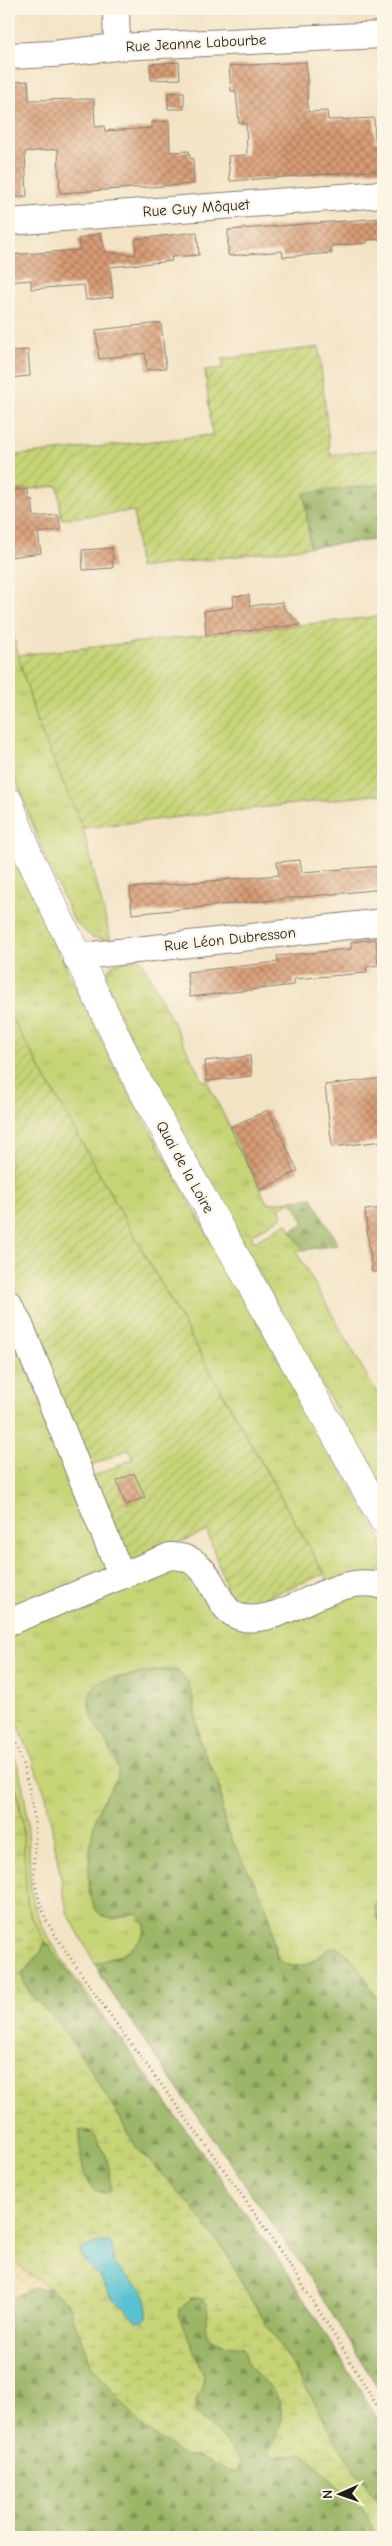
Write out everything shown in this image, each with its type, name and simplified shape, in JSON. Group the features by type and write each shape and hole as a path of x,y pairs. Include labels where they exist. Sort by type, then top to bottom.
{"main road":[{"name":"Quai de la Loire","path":"9,802 28,856 139,1084 383,1520"}],"street":[{"path":"116,9 117,47"},
{"name":"Rue Jeanne Labourbe","path":"9,56 53,54 117,47 383,35"},
{"name":"Rue Guy Môquet","path":"9,222 383,194"},
{"name":"Rue Léon Dubresson","path":"77,960 92,955 383,922"},
{"path":"9,1304 20,1325 82,1473 120,1575"},
{"path":"9,1622 170,1556 186,1557 201,1567 230,1611 241,1618 265,1617 335,1589 371,1583 383,1586"}],"path":[{"path":"9,1726 26,1775 32,1801 35,1829 34,1873 40,1906 47,1922 131,2043 254,2212 304,2287 383,2416"}],"green space":[{"path":"319,347 330,455 383,449 383,484 304,493 310,547 139,568 134,511 61,519 58,486 9,491 9,456 212,435 205,370 223,368 222,359"},
{"path":"383,484 383,539 310,547 304,493"},
{"path":"383,616 383,794 83,828 37,722 18,655"},
{"path":"9,620 37,722 83,828 111,941 92,937 74,921 45,857 9,761"},
{"path":"9,835 54,943 115,1067 240,1292 383,1542 383,1580 331,1586 9,1013"},
{"path":"140,958 203,1081 207,1081 267,1203 292,1201 279,1208 283,1216 251,1235 254,1242 287,1223 303,1250 296,1251 383,1404 383,1493 158,1092 105,986 107,972 112,965"},
{"path":"9,1013 324,1574 234,1610 207,1531 126,1565 91,1477 133,1459 129,1449 88,1467 14,1286 9,1288"},
{"path":"312,1198 338,1245 303,1250 291,1231 304,1223 291,1200"},
{"path":"9,1327 115,1572 9,1615"},
{"path":"179,1563 220,1605 309,1604 383,1591 383,1897 378,1898 376,1917 383,1926 383,2012 373,1991 355,1965 324,1951 303,1965 291,1965 278,1960 265,1907 227,1830 222,1812 220,1789 200,1742 198,1727 178,1671 161,1670 103,1680 109,1750 119,1770 98,1813 95,1824 91,1848 89,1895 117,1919 137,1913 145,1924 140,1940 128,1951 95,1964 67,1912 46,1796 9,1701 9,1632"},
{"path":"161,1670 178,1671 189,1687 200,1742 217,1781 226,1826 267,1909 271,1921 274,1949 277,1958 284,1964 299,1966 316,1960 328,1949 336,1948 341,1950 360,1970 383,2012 383,2396 304,2269 108,1988 95,1964 128,1951 140,1940 145,1924 136,1913 107,1918 99,1913 90,1894 89,1867 93,1830 96,1817 116,1778 118,1768 113,1754 94,1721 89,1698 93,1688 103,1680"},
{"path":"9,1739 20,1773 24,1796 31,1886 34,1904 40,1921 60,1957 123,2042 53,1954 32,1917 25,1891 21,1810 8,1763"},
{"path":"9,1770 11,1770 22,1817 27,1902 31,1916 45,1941 41,1952 22,1974 25,1985 33,1998 57,2021 86,2062 136,2147 193,2208 227,2255 246,2291 312,2398 345,2457 383,2510 383,2537 378,2537 362,2508 303,2454 270,2455 269,2449 277,2436 281,2421 278,2398 249,2365 243,2347 217,2342 208,2336 206,2330 209,2310 207,2303 199,2298 191,2298 180,2310 179,2316 204,2376 202,2387 196,2400 196,2412 229,2446 241,2462 239,2471 227,2470 196,2456 185,2456 144,2428 92,2366 67,2302 14,2263 9,2256","holes":["80,2130 90,2131 104,2151 109,2166 111,2190 101,2192 93,2189 88,2182 81,2161","113,2246 113,2262 136,2321 125,2308 112,2298 100,2277 85,2262 79,2252"]},
{"path":"383,1897 383,1926 375,1909 378,1898"},
{"path":"45,1941 91,2004 123,2042 286,2270 383,2427 383,2510 345,2457 312,2398 246,2291 227,2255 193,2208 136,2147 86,2062 57,2021 33,1998 25,1985 22,1975 41,1952"},
{"path":"80,2130 90,2131 104,2151 109,2166 111,2190 101,2192 93,2189 88,2182 81,2161"},
{"path":"34,2287 51,2290 61,2296 69,2307 75,2322 185,2456 196,2456 211,2461 210,2427 196,2412 196,2400 202,2387 204,2376 179,2316 180,2310 191,2298 199,2298 207,2303 209,2310 206,2330 208,2336 217,2342 243,2347 249,2365 278,2398 281,2421 277,2436 269,2449 284,2456 295,2453 303,2454 362,2508 378,2537 9,2537 9,2300"}],"sand":[{"path":"9,2256 29,2274 52,2289 34,2287 9,2300"}],"water":[{"path":"100,2242 110,2242 115,2265 120,2272 142,2290 147,2305 147,2317 142,2322 136,2321 125,2308 112,2298 100,2277 85,2262 80,2249"}],"building":[{"path":"179,62 180,79 151,80 150,64"},
{"path":"306,62 308,112 327,111 328,120 374,118 375,142 383,142 383,170 230,181 228,156 247,155 246,123 239,123 236,91 231,91 229,66"},
{"path":"28,81 29,100 94,99 95,127 104,126 105,131 152,128 152,122 169,121 170,152 189,151 190,159 193,158 194,184 60,193 58,149 25,152 27,196 9,198 9,82"},
{"path":"184,92 184,109 168,109 168,93"},
{"path":"383,218 383,239 367,240 367,243 331,246 332,253 283,257 282,251 229,256 228,253 228,230"},
{"path":"197,232 199,255 171,257 172,261 110,267 113,297 86,300 84,285 31,289 31,280 9,282 9,255 80,250 78,239 100,233 106,252 136,255 135,239"},
{"path":"161,323 166,368 147,370 145,353 99,359 96,330"},
{"path":"28,350 30,376 9,378 9,352"},
{"path":"28,489 29,500 32,499 34,517 58,515 61,530 38,533 41,553 10,557 9,491"},
{"path":"112,548 113,568 83,570 82,550"},
{"path":"249,595 250,606 283,602 283,607 300,625 206,635 204,611 234,607 233,596"},
{"path":"300,860 302,872 383,866 383,889 132,914 130,888 279,875 277,862"},
{"path":"376,939 378,965 366,967 367,973 294,979 294,985 190,997 187,972 278,962 277,956 351,949 351,942"},
{"path":"250,1056 252,1076 207,1081 205,1061"},
{"path":"383,1078 383,1141 332,1147 325,1085"},
{"path":"268,1110 298,1171 261,1190 230,1127"},
{"path":"383,1208 383,1271 372,1272 365,1210"},
{"path":"134,1473 145,1497 126,1505 117,1481"}]}
